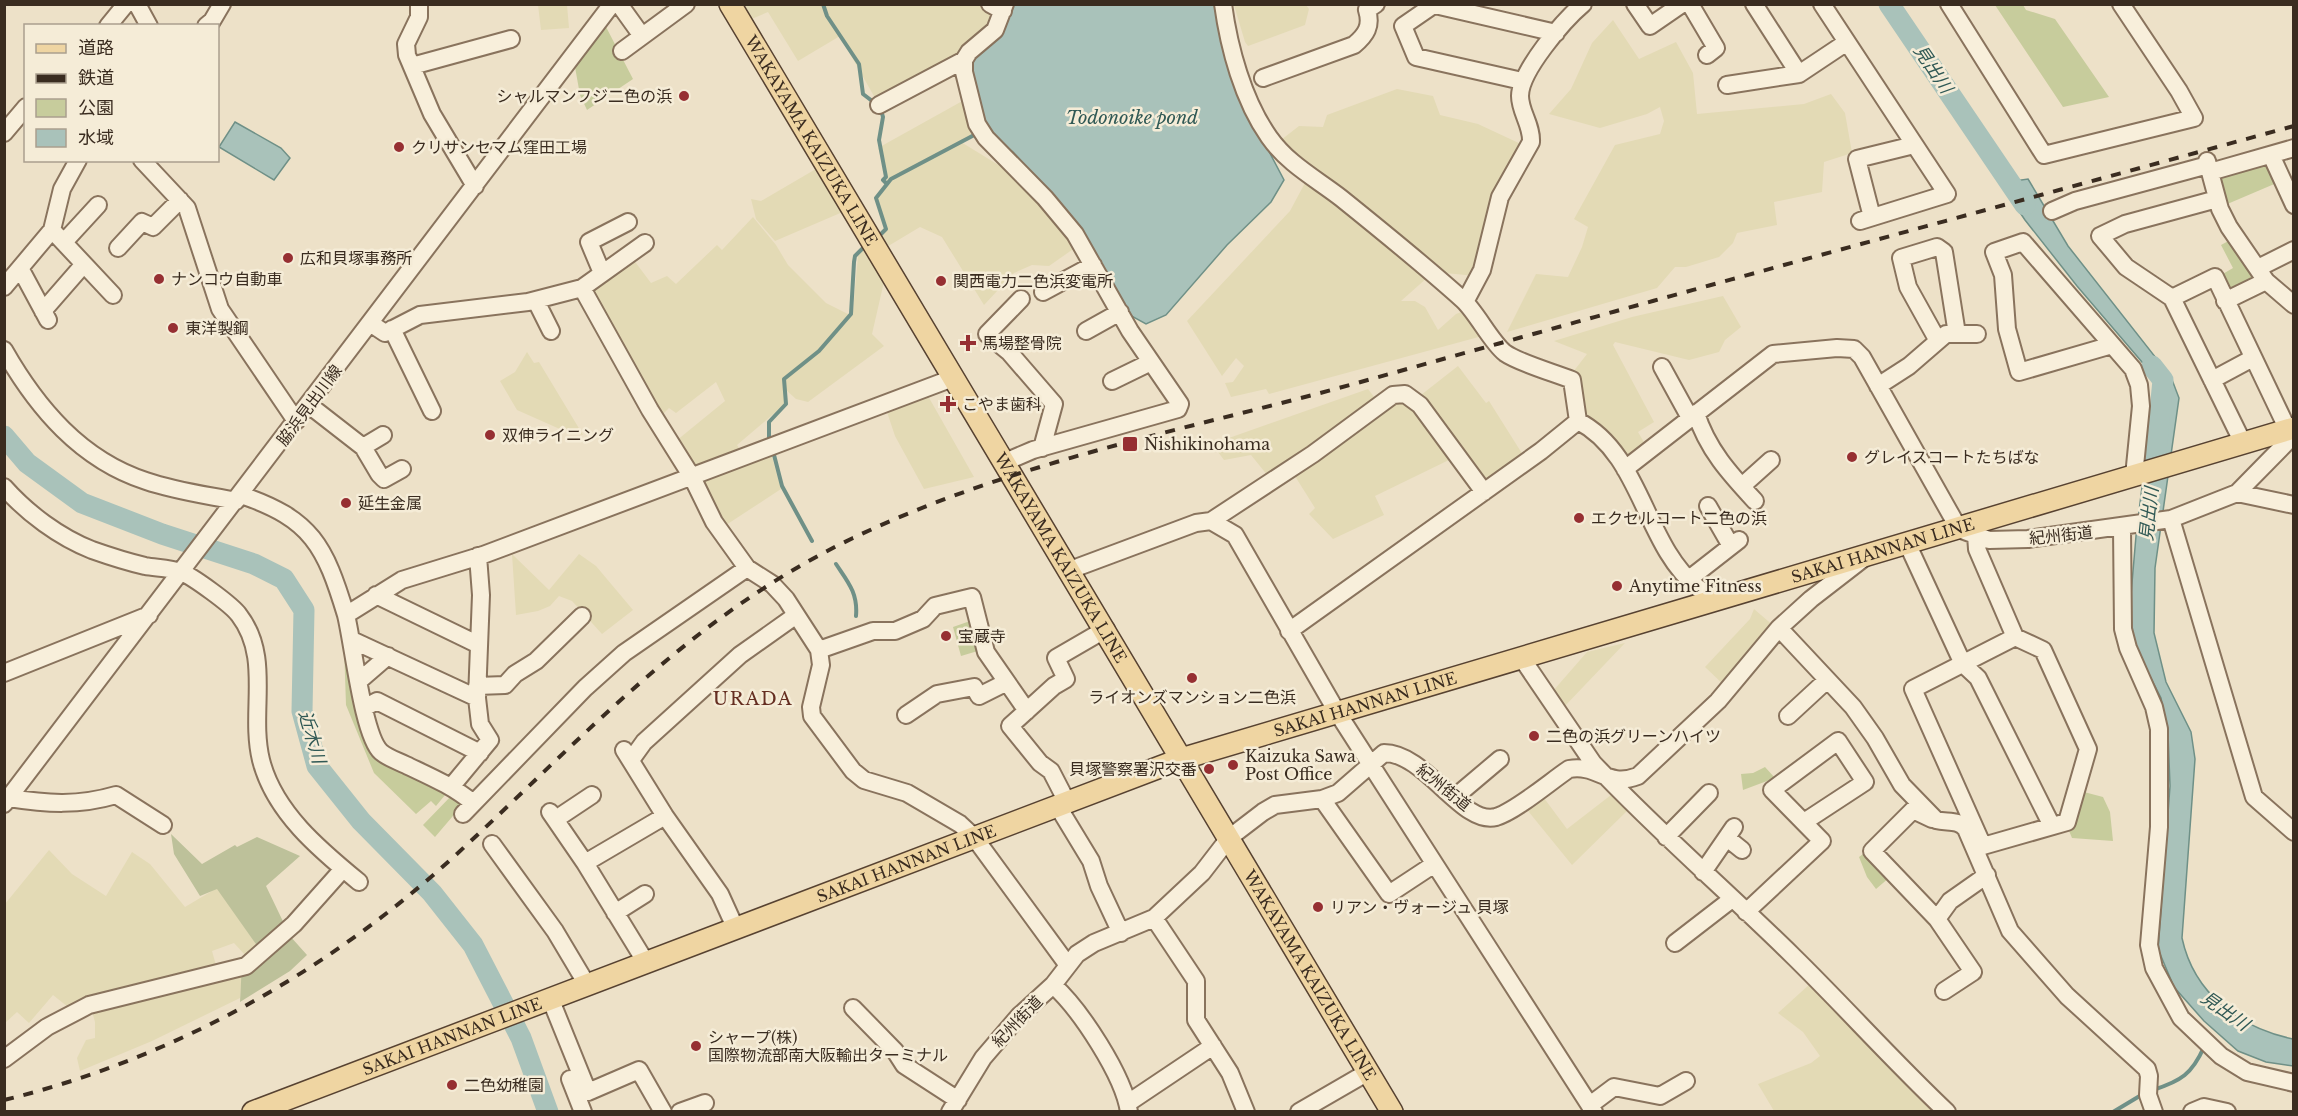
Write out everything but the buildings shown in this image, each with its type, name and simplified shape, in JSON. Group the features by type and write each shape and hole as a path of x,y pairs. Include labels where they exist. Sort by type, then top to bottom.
{"main road":[{"name":"WAKAYAMA KAIZUKA LINE","path":"730,4 1106,629 1392,1112"},
{"name":"SAKAI HANNAN LINE","path":"253,1112 586,983 1181,759 1907,543 1967,532 2135,475 2291,429"}],"street":[{"path":"110,24 126,4"},
{"path":"137,4 148,24"},
{"path":"209,24 222,4"},
{"path":"419,4 419,17 406,44 407,55 432,114 475,186"},
{"name":"脇浜見出川線","path":"7,801 612,4"},
{"path":"619,4 642,36"},
{"path":"622,51 686,4"},
{"path":"1223,4 1233,53 1253,108 1269,136 1304,174 1338,195 1465,302 1505,352 1572,380 1578,421"},
{"path":"1465,302 1482,270 1500,197 1531,142 1531,132 1520,98 1522,81 1567,17 1583,4"},
{"path":"1635,4 1650,26 1682,4"},
{"path":"1689,4 1716,48 1707,55"},
{"path":"1754,4 1799,74"},
{"path":"1822,4 1947,194 1866,219 1857,159 1914,146"},
{"path":"1948,4 2044,155 2194,118 2179,91 2121,4"},
{"path":"1522,81 1416,57 1403,26 1435,5 1556,33"},
{"path":"1263,78 1354,45 1365,35 1370,20 1371,6"},
{"path":"879,105 964,60 969,52 995,30 999,7"},
{"path":"412,66 511,39"},
{"path":"1727,85 1799,74 1847,42"},
{"path":"964,60 964,72 977,124 986,138 1059,214 1093,265 1151,362 1180,404 1178,409 1042,448 1005,462"},
{"path":"4,133 24,110"},
{"path":"2052,211 2076,201 2208,166 2271,155 2294,148"},
{"path":"2271,155 2294,205"},
{"path":"77,162 62,189 58,236 113,294"},
{"path":"144,162 180,200 193,224 220,309 296,421"},
{"path":"2208,166 2217,199 2229,227 2262,274 2294,306"},
{"path":"2217,199 2125,224 2100,236 2126,267 2172,298 2243,443"},
{"path":"118,248 138,219 153,227 180,200"},
{"path":"4,287 20,268 98,206"},
{"path":"602,273 589,242 628,222"},
{"path":"2112,345 2019,372 2007,329 2003,275 1995,252 2023,242 2133,369 2139,385 2141,406 2135,475"},
{"path":"370,323 385,333 420,315 536,301 582,288 645,243"},
{"path":"1938,341 1908,287 1901,258 1937,247 1944,252 1958,334"},
{"path":"2225,301 2294,250"},
{"path":"20,268 46,315 84,264"},
{"path":"1043,292 1093,265"},
{"path":"2172,298 2215,277 2253,358 2291,429 2286,443 2237,493"},
{"path":"582,288 650,410 692,477 714,522 747,568 772,584 786,599 819,650 821,665 811,707 812,716 853,771 864,780 907,794 933,807 960,824 974,837 1067,964"},
{"path":"1021,299 987,334 1009,352 1054,404 1042,448"},
{"path":"536,301 551,331"},
{"path":"1086,331 1120,312"},
{"path":"392,329 408,372 427,407"},
{"path":"1878,386 1909,366 1946,334 1977,334"},
{"path":"1625,469 1773,354 1854,349 1862,357 1977,549 2015,637 2043,650 2088,749 2067,822 1983,846 1913,689 2015,637"},
{"path":"4,350 29,389 54,421 90,454 147,482 284,512 308,532 331,564 352,640 363,708 381,752 451,787 468,809 585,688 624,653 747,568"},
{"path":"2212,380 2253,358"},
{"path":"1112,381 1151,362"},
{"path":"1662,367 1693,415 1720,464 1755,501"},
{"path":"346,615 402,580 477,556 953,378"},
{"path":"1070,570 1196,523 1211,521 1313,454 1393,395 1405,394 1420,405 1484,492"},
{"path":"309,405 363,447 384,479 402,469"},
{"path":"1578,421 1594,429 1636,485 1648,514 1674,563 1699,590 1724,598"},
{"path":"1289,631 1484,492 1578,421"},
{"path":"363,447 383,435"},
{"path":"1742,486 1771,460"},
{"path":"4,487 18,502 48,526 91,549 143,565 182,572 237,612 247,626 258,654 258,739 268,783 303,831 359,882"},
{"path":"2237,493 2294,504"},
{"name":"紀州街道","path":"1967,532 1989,540 2028,539 2125,528 2168,520 2237,493"},
{"path":"1689,579 1735,543 1708,506"},
{"path":"2168,520 2254,797 2294,832"},
{"path":"1211,521 1224,526 1235,535 1337,712 1372,764 1433,865 1592,1108 1614,1087 1660,1096 1686,1080"},
{"path":"2125,528 2123,629 2128,648 2154,707 2159,729 2159,827 2149,945 2154,968 2181,1018 2221,1056 2247,1072 2294,1083"},
{"path":"1907,543 1963,664 1978,678 2052,826"},
{"name":"紀州街道","path":"954,1106 983,1058 1019,1016 1053,985 1067,964 1094,943 1154,918 1202,873 1229,838 1275,805 1322,800 1338,793 1384,753 1404,756 1479,815 1495,817 1569,769 1581,767 1624,781 1647,768 1718,701 1779,628 1811,599 1870,554"},
{"path":"451,787 490,740 480,724 477,692 481,596 477,556"},
{"path":"376,595 479,645"},
{"path":"819,650 873,631 895,631 922,619 935,606 972,597 986,652 1027,711"},
{"path":"4,673 150,615"},
{"path":"352,640 477,692 505,685 515,674 536,661 582,616"},
{"path":"735,927 720,894 665,816 628,755 740,655 795,616"},
{"path":"1779,628 1853,707 1875,738 1902,785 1936,820"},
{"path":"1106,629 1056,658 1066,679 1010,726 1040,763 1052,771 1062,804 1121,933"},
{"path":"358,681 388,656"},
{"path":"1521,657 1593,763 1605,776 1860,1021 1947,1112"},
{"path":"1788,716 1827,680"},
{"path":"906,715 938,694 974,687 979,696 1007,682"},
{"path":"363,708 377,701 480,753"},
{"path":"1746,912 1822,841 1772,790 1838,741 1865,782 1804,822"},
{"path":"1455,797 1492,769 1500,759"},
{"path":"1666,837 1709,793"},
{"path":"7,801 64,805 90,802 116,795 163,825"},
{"path":"592,795 553,815 645,961"},
{"path":"1322,800 1389,894 1433,865"},
{"path":"1944,991 1973,972 1937,918 1872,851 1913,810 1936,820 1962,824 1987,875 2010,931 2043,971 2147,1069 2148,1095 2154,1112"},
{"path":"585,863 665,816"},
{"path":"1703,872 1730,833 1742,850"},
{"path":"492,844 555,932 586,983"},
{"path":"4,1059 47,1027 89,1005 246,966 294,924 343,869"},
{"path":"1937,918 1950,901 1987,875"},
{"path":"615,913 645,894"},
{"path":"1675,943 1732,899"},
{"path":"1154,918 1196,981 1197,1020 1234,1079 1246,1112"},
{"path":"1053,985 1070,1000 1089,1029 1126,1093 1129,1107 1213,1046"},
{"path":"544,1000 588,1092 639,1070 663,1112"},
{"path":"854,1008 895,1051 904,1065 954,1106"},
{"path":"548,1022 583,1112"},
{"path":"1299,1112 1368,1072"},
{"path":"680,1112 705,1103"},
{"path":"2192,1112 2204,1107 2227,1112"}],"shaded area":[{"path":"990,4 1003,11 995,30 879,105 840,36 798,61 768,12 747,21 735,5"},
{"path":"538,5 567,5 569,28 541,30"},
{"path":"1234,5 1306,5 1309,9 1305,25 1248,46"},
{"path":"1613,20 1639,59 1676,42 1693,73 1697,114 1804,104 1831,94 1845,113 1852,153 1824,162 1822,192 1774,202 1777,225 1737,233 1733,243 1719,257 1686,267 1675,267 1657,288 1507,332 1536,274 1568,277 1582,247 1588,227 1574,219 1615,145 1660,134 1664,121 1660,107 1647,114 1600,128 1549,114 1571,89 1592,43"},
{"path":"1397,89 1433,96 1440,115 1478,124 1523,145 1476,276 1445,273 1440,276 1307,172 1281,140 1299,126 1323,127 1327,115"},
{"path":"966,99 977,132 961,142 1026,182 1079,245 1049,266 1032,265 1014,273 984,305 942,237 920,227 885,248 879,237 887,229 878,199 888,178 878,148"},
{"path":"821,166 845,211 775,241 756,219 751,199 761,201"},
{"path":"1306,181 1428,277 1401,301 1415,301 1425,307 1438,330 1456,314 1464,311 1486,335 1269,394 1266,389 1231,397 1225,383 1233,382 1244,366 1236,358 1222,376 1187,321 1290,211"},
{"path":"753,217 776,245 788,265 826,303 850,315 853,311 858,256 865,247 886,273 872,334 884,346 808,402 796,399 786,390 785,404 737,445 741,451 698,468 692,466 676,441 725,401 716,382 676,413 669,408 660,417 589,293 633,259 651,283 667,276 676,284 717,245 722,250"},
{"path":"1723,296 1741,327 1725,340 1719,352 1689,360 1615,342 1613,345 1654,422 1638,432 1645,444 1624,460 1582,416 1573,372 1587,354 1554,341 1632,317"},
{"path":"527,352 534,363 539,362 583,435 562,430 517,410 500,381 515,372"},
{"path":"1458,366 1486,403 1489,401 1523,455 1485,483 1421,395"},
{"path":"1368,389 1378,402 1268,476 1251,455 1224,460 1212,444"},
{"path":"928,396 974,477 924,489 895,436 887,412"},
{"path":"1393,401 1404,401 1410,405 1451,459 1375,496 1384,515 1333,539 1309,514 1315,508 1293,473"},
{"path":"771,453 781,489 723,527 697,479"},
{"path":"512,554 549,590 579,554 596,566 633,610 602,634 572,601 559,596 550,606 516,615"},
{"path":"1754,609 1775,627 1725,686 1705,667 1750,619"},
{"path":"1625,643 1564,707 1553,691 1587,652"},
{"path":"1541,794 1567,829 1611,795 1628,810 1572,865 1524,806"},
{"path":"49,850 72,874 106,896 132,852 150,864 185,907 217,888 258,947 246,956 234,943 212,951 219,976 242,970 240,998 152,1041 80,1071 77,1058 86,1040 95,1038 95,1022 88,997 68,1007 53,995 29,1023 17,1012 5,1023 5,904"},
{"path":"1811,983 1936,1111 1774,1111 1758,1084 1811,1063 1820,1056 1803,1032 1778,1013"}],"green space":[{"path":"1995,5 2023,5 2026,10 2055,19 2109,97 2063,107"},
{"path":"605,25 633,79 587,110 580,95 575,67"},
{"path":"2269,159 2279,182 2225,205 2216,184 2227,171"},
{"path":"2234,238 2256,277 2228,293 2221,275 2233,268 2221,245"},
{"path":"973,620 981,650 961,656 953,627"},
{"path":"344,645 373,745 450,789 436,806 431,801 416,814 374,773 346,705"},
{"path":"1765,767 1775,778 1743,790 1741,774 1753,773"},
{"path":"2084,792 2103,797 2110,812 2113,841 2072,838 2067,826 2074,824"},
{"path":"453,794 464,803 435,837 423,825"},
{"path":"171,834 202,864 235,845 237,847 257,837 300,856 266,886 290,936 307,955 290,971 240,1002 242,962 258,947 217,889 200,896 174,854"},
{"path":"1866,852 1890,877 1876,889 1867,877 1859,857"}],"water":[{"name":"Todonoike pond","path":"1009,5 1215,5 1253,121 1284,180 1271,202 1227,245 1166,315 1146,324 1126,313 1046,189 1013,152 984,131 969,58"},
{"path":"235,122 281,148 290,158 274,180 219,147"},
{"name":"見出川","path":"2028,179 2068,246 2171,377 2179,398 2155,568 2154,633 2166,682 2191,732 2195,759 2182,938 2197,976 2208,992 2222,1005 2255,1026 2293,1039 2293,1066 2266,1062 2238,1051 2204,1021 2174,987 2158,949 2170,786 2168,734 2161,698 2138,653 2129,618 2147,446 2163,430 2167,402 2159,382 2077,286 2025,220 2000,183"}],"waterway":[{"path":"823,4 827,16 859,64 863,94 876,104"},
{"name":"見出川","path":"1889,4 2025,205"},
{"path":"881,110 883,117 879,140 886,177 883,180 886,183"},
{"path":"878,237 886,229 876,198 891,179 978,133"},
{"path":"769,441 769,422 786,404 784,379 819,351 851,314 855,256 866,245"},
{"name":"見出川","path":"2152,366 2163,380 2155,462"},
{"name":"近木川","path":"4,436 27,463 82,503 162,534 254,564 284,579 304,610 302,711 317,766 361,821 432,893 473,945 521,1038 548,1112"},
{"path":"773,451 782,486 812,541"},
{"path":"836,564 854,594 856,616"},
{"path":"2153,1090 2178,1080 2190,1070 2204,1047"},
{"path":"2113,1112 2143,1094"}],"railway":[{"path":"4,1100 65,1083 125,1062 184,1037 296,976 349,941 400,903 448,862 638,685 687,644 739,605 794,570 853,538 913,511 974,488 1098,450 1350,385 2294,126"}],"place":[{"name":"シャルマンフジ二色の浜","path":"684,96"},
{"name":"クリサンセマム窪田工場","path":"399,147"},
{"name":"広和貝塚事務所","path":"288,258"},
{"name":"ナンコウ自動車","path":"159,279"},
{"name":"関西電力二色浜変電所","path":"941,281"},
{"name":"東洋製鋼","path":"173,328"},
{"name":"馬場整骨院","path":"968,343"},
{"name":"こやま歯科","path":"948,404"},
{"name":"双伸ライニング","path":"490,435"},
{"name":"Nishikinohama","path":"1130,444"},
{"name":"グレイスコートたちばな","path":"1852,457"},
{"name":"延生金属","path":"346,503"},
{"name":"エクセルコート二色の浜","path":"1579,518"},
{"name":"Anytime Fitness","path":"1617,586"},
{"name":"宝蔵寺","path":"946,636"},
{"name":"ライオンズマンション二色浜","path":"1192,678"},
{"name":"二色の浜グリーンハイツ","path":"1534,736"},
{"name":"Kaizuka Sawa Post Office","path":"1233,765"},
{"name":"貝塚警察署沢交番","path":"1209,769"},
{"name":"リアン・ヴォージュ 貝塚","path":"1318,907"},
{"name":"シャープ(株) 国際物流部南大阪輸出ターミナル","path":"696,1046"},
{"name":"二色幼稚園","path":"452,1085"}],"district":[{"name":"URADA","path":"753,699"}]}
